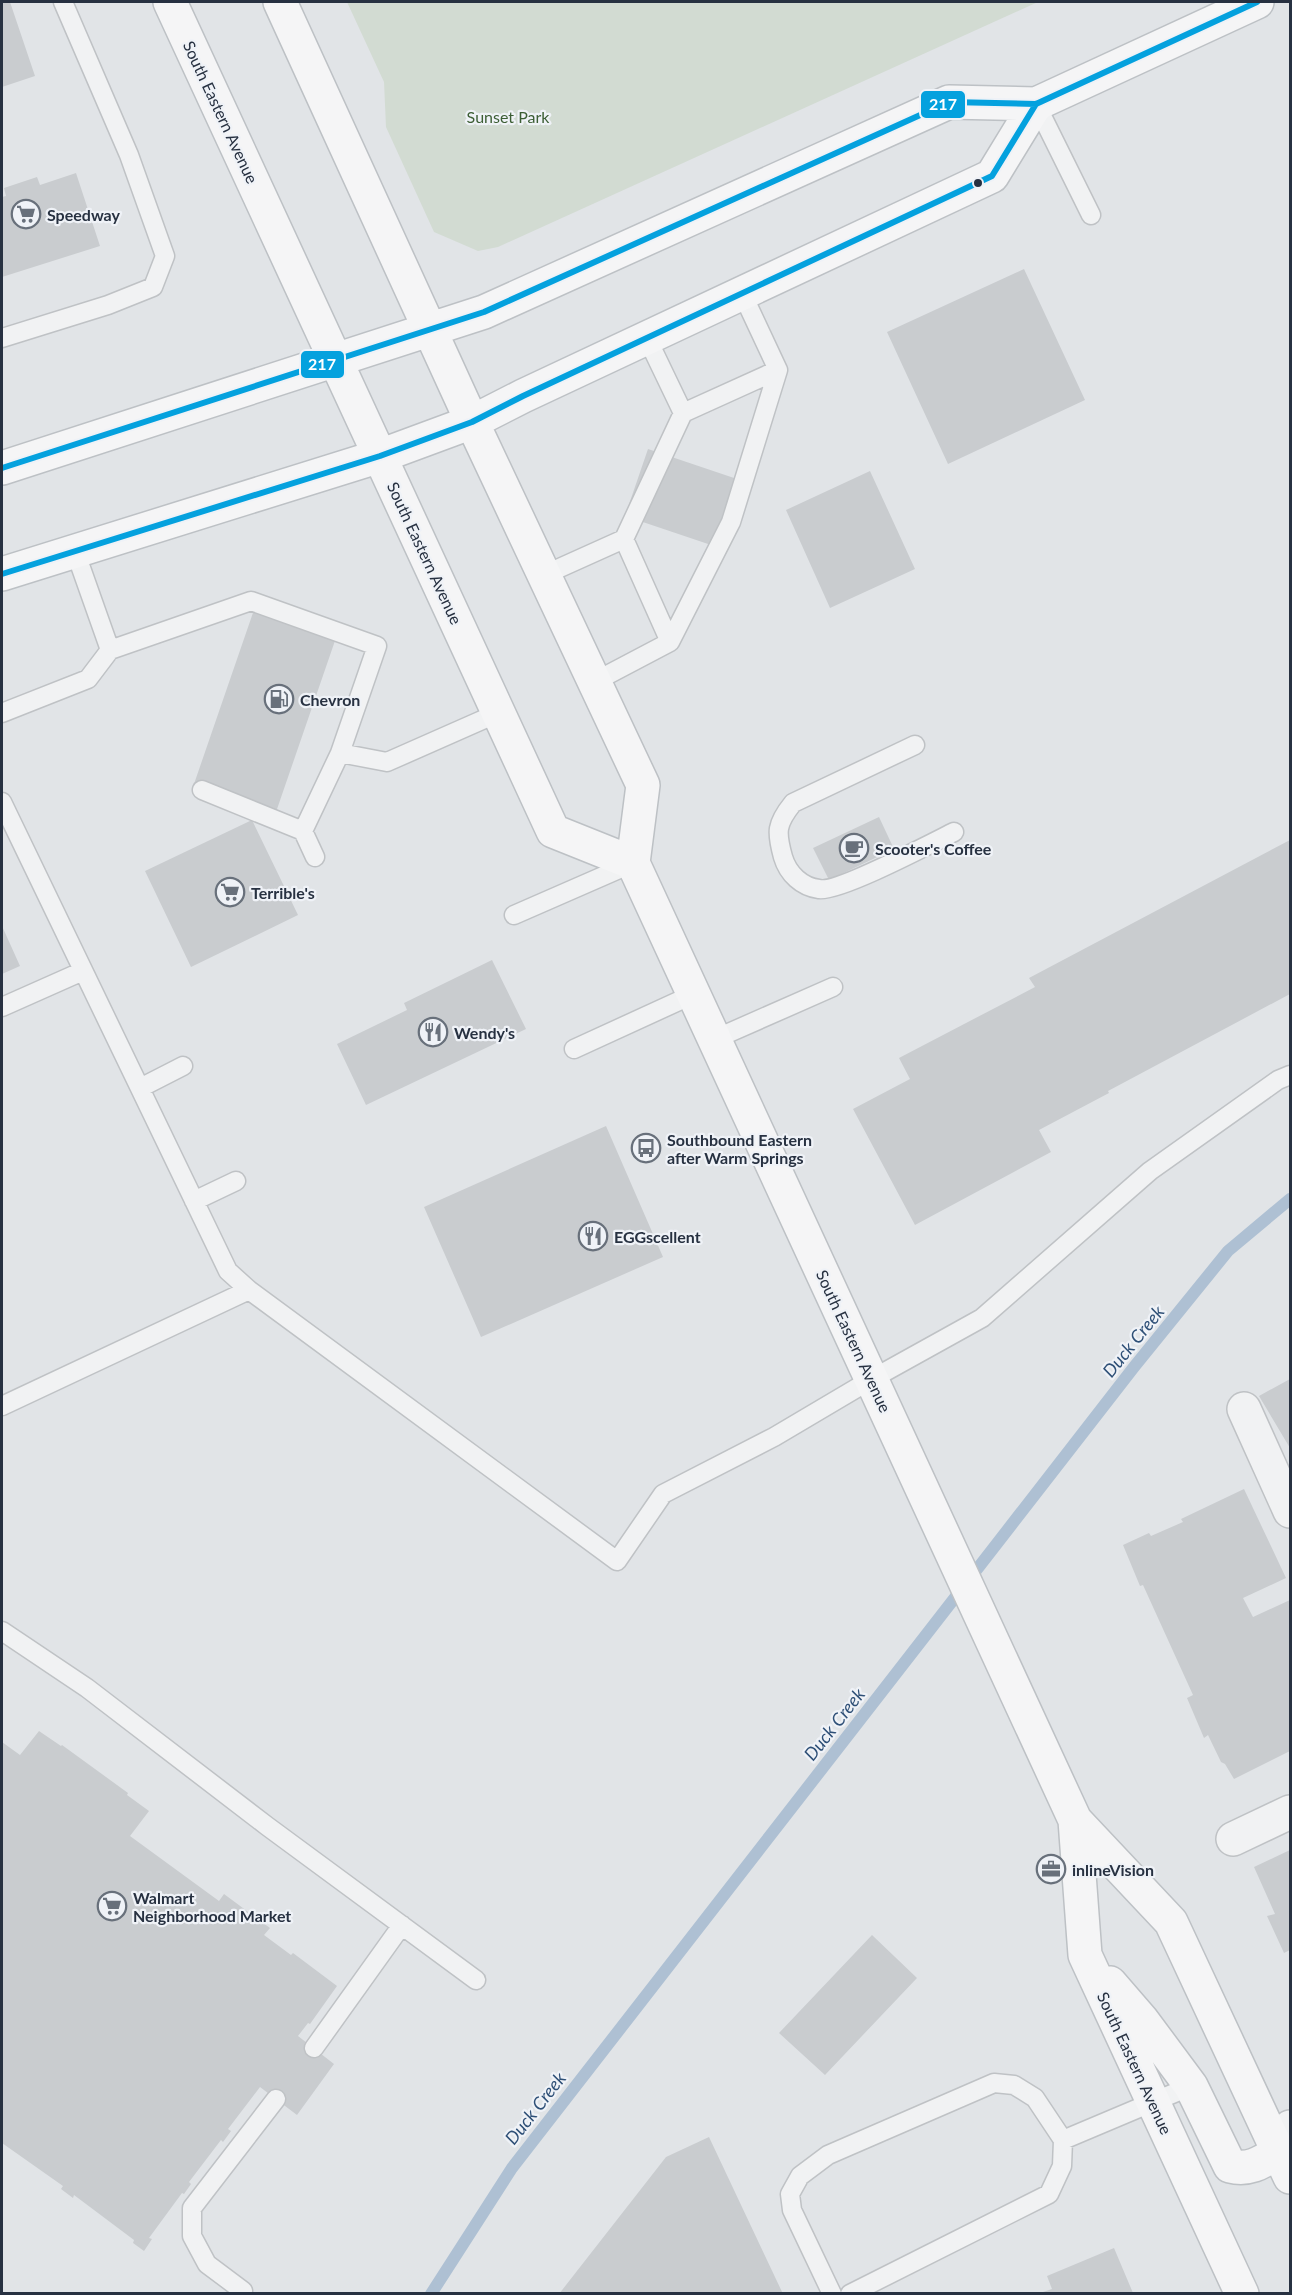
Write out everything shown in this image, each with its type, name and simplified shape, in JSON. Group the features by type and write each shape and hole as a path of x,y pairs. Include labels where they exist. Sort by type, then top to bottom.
{"main road":[{"name":"South Eastern Avenue","path":"170,2 553,831 633,863 1075,1820 1171,1922 1287,2152"},
{"path":"280,2 472,422 643,785 633,863"},
{"path":"2,468 494,308 949,102 1036,104 1257,2"},
{"path":"2,574 380,456 472,422 992,176 1036,104"},
{"name":"South Eastern Avenue","path":"1075,1820 1085,1955 1242,2294"},
{"path":"1085,1955 1142,2020 1191,2086 1230,2166 1243,2169 1287,2152"}],"street":[{"path":"1244,1409 1290,1511"},
{"path":"1233,1839 1290,1812"}],"lane":[{"path":"2,338 108,305 153,287 165,255 129,155 63,2"},
{"path":"1036,104 1091,215"},
{"path":"594,682 670,642 731,522 778,370 742,293"},
{"path":"647,338 683,413"},
{"path":"544,575 624,540 683,413 778,370"},
{"path":"624,540 670,642"},
{"path":"75,551 110,650"},
{"path":"2,713 88,679 110,650 251,601 377,646 340,753 303,831"},
{"path":"340,753 387,762 498,713"},
{"path":"915,745 793,803 781,818 777,836 786,865 801,884 821,890 843,885 954,832"},
{"path":"202,790 303,831 315,857"},
{"path":"2,802 228,1271 249,1290 617,1561 663,1494 774,1437 982,1318 1150,1171 1278,1080 1290,1074"},
{"path":"514,915 633,863"},
{"path":"2,1007 84,971"},
{"path":"715,1040 833,987"},
{"path":"574,1049 694,994"},
{"path":"140,1088 183,1066"},
{"path":"194,1201 236,1181"},
{"path":"2,1406 249,1290"},
{"path":"2,1631 87,1688 267,1826 476,1980"},
{"path":"314,2048 402,1925"},
{"path":"832,2294 792,2210 790,2194 800,2176 828,2155 994,2083 1014,2085 1035,2098 1063,2140 1062,2166 1049,2194 850,2294"},
{"path":"1063,2140 1191,2086"},
{"path":"241,2294 243,2290 207,2264 192,2236 192,2208 276,2099"}],"green space":[{"name":"Sunset Park","path":"347,2 1038,2 498,247 478,251 434,232 386,127 384,82"}],"building":[{"path":"2,2 10,2 35,76 2,87"},
{"path":"76,173 100,246 2,277 2,197 6,196 4,188 37,177 40,185"},
{"path":"1024,269 1085,400 948,464 887,332"},
{"path":"648,449 737,479 714,546 625,516"},
{"path":"870,471 915,569 830,608 786,510"},
{"path":"256,604 338,632 276,812 194,784"},
{"name":"Scooter's Coffee","path":"879,817 894,849 829,880 813,848"},
{"path":"252,820 298,915 191,967 145,871"},
{"path":"1290,840 1290,994 1039,1130 1051,1152 915,1225 853,1109 910,1079 899,1058 1035,987 1029,978"},
{"path":"2,926 20,966 2,974"},
{"path":"492,960 526,1029 366,1105 337,1044 407,1010 404,1003"},
{"path":"606,1126 663,1257 481,1337 424,1207"},
{"path":"1290,1379 1290,1448 1259,1396"},
{"path":"1244,1489 1286,1578 1243,1598 1253,1617 1290,1600 1290,1751 1234,1779 1225,1764 1221,1762 1208,1735 1204,1738 1187,1698 1193,1695 1143,1585 1140,1586 1123,1545 1149,1533 1151,1536 1183,1522 1181,1519"},
{"path":"39,1731 128,1793 127,1795 149,1811 130,1836 219,1901 224,1894 270,1928 264,1935 291,1955 293,1953 337,1986 310,2024 308,2023 298,2036 334,2064 297,2115 260,2087 228,2129 231,2131 223,2142 221,2140 189,2182 191,2184 184,2194 182,2193 149,2238 152,2239 144,2251 133,2243 134,2240 74,2195 73,2198 61,2189 63,2186 2,2143 2,1742 20,1755"},
{"path":"1290,1850 1290,1950 1284,1953 1267,1916 1275,1914 1254,1867"},
{"path":"872,1935 917,1978 825,2075 779,2033"},
{"path":"709,2137 783,2294 559,2294 666,2157"},
{"path":"1114,2248 1133,2293 1040,2293 1052,2289 1047,2276"}],"waterway":[{"name":"Duck Creek","path":"431,2294 512,2168 1134,1367 1228,1251 1290,1199"}],"transit line":[{"name":"217","path":"2,468 484,312 949,102 1036,104 1257,2"},
{"name":"217","path":"2,574 380,456 472,422 992,176 1036,104"}],"place":[{"name":"Speedway","path":"26,214"},
{"name":"Chevron","path":"279,699"},
{"name":"Scooter's Coffee","path":"854,848"},
{"name":"Terrible's","path":"230,892"},
{"name":"Wendy's","path":"433,1032"},
{"name":"Southbound Eastern after Warm Springs","path":"646,1148"},
{"name":"EGGscellent","path":"593,1236"},
{"name":"inlineVision","path":"1051,1869"},
{"name":"Walmart Neighborhood Market","path":"112,1906"}]}
